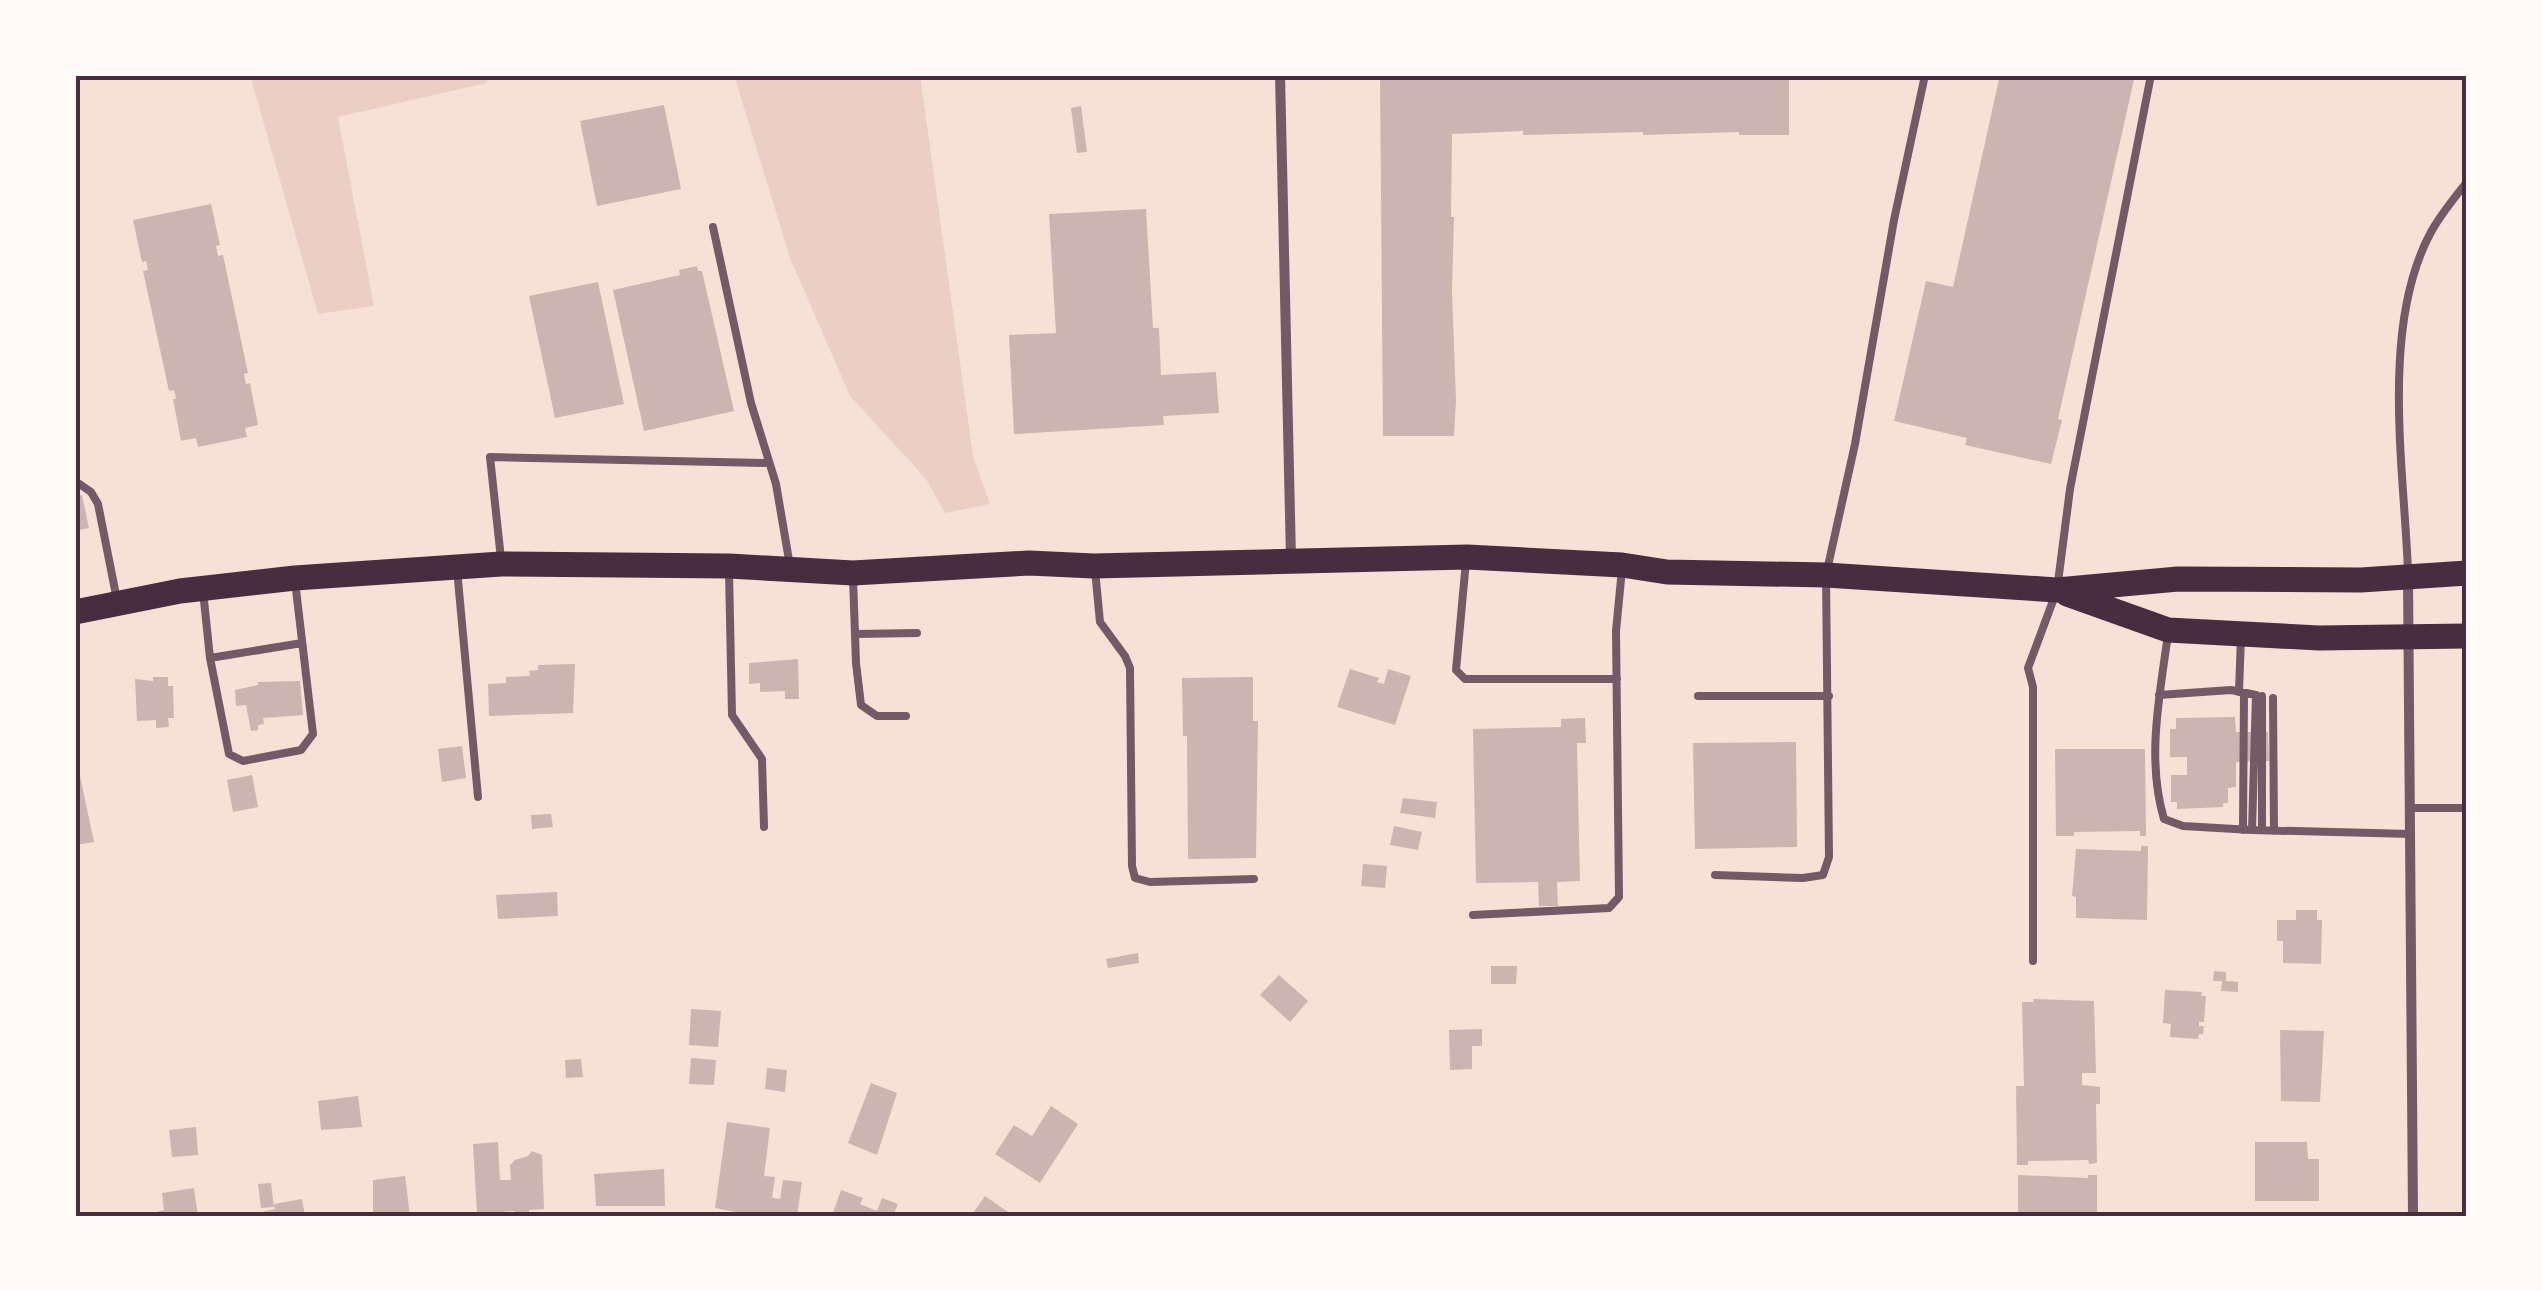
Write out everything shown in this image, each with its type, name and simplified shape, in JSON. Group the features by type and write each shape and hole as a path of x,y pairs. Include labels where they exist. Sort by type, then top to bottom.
{"main road":[{"path":"75,612 180,592 294,578 501,564 728,566 853,573 1030,563 1094,566 1467,557 1622,565 1667,572 1826,575 2057,590 2178,579 2362,580 2467,572"},
{"path":"2057,590 2168,630 2241,636 2467,636"}],"street":[{"path":"1280,75 1291,560"},
{"path":"2408,576 2412,1216"}],"lane":[{"path":"1714,875 1824,875 1829,857 1826,575 1855,444 1894,220 1925,75"},
{"path":"2033,961 2033,687 2028,668 2057,590 2070,490 2152,75"},
{"path":"2408,576 2400,387 2409,294 2430,233 2467,182"},
{"path":"713,226 750,403 770,464 790,570"},
{"path":"501,564 490,457 770,464"},
{"path":"75,481 98,504 118,605"},
{"path":"1467,557 1456,670 1465,680 1618,679"},
{"path":"457,565 478,796"},
{"path":"1473,915 1609,908 1619,897 1616,631 1622,565"},
{"path":"728,566 732,715 762,759 764,827"},
{"path":"1094,566 1100,622 1130,668 1134,878 1150,882 1254,879"},
{"path":"853,573 861,706 877,716 906,716"},
{"path":"204,591 210,658 229,754 243,761 301,750 310,742 314,726 294,578"},
{"path":"2168,630 2159,694 2158,783 2164,819 2183,826 2411,834"},
{"path":"856,634 917,632"},
{"path":"2241,636 2242,692"},
{"path":"210,658 302,643"},
{"path":"2159,694 2211,690 2256,695 2252,830"},
{"path":"1698,696 1829,696"},
{"path":"2252,830 2262,696"},
{"path":"2273,698 2274,830"},
{"path":"2410,808 2467,808"}],"shaded area":[{"path":"250,75 488,75 487,83 338,117 374,306 318,314"},
{"path":"734,75 920,75 973,456 990,504 945,513 926,479 850,396 790,258"}],"building":[{"path":"1380,75 1789,75 1789,135 1523,135 1523,131 1452,134 1454,436 1383,436"},
{"path":"2000,75 2135,75 2051,464 1965,445 1967,438 1894,421 1926,281 1953,287"},
{"path":"664,105 681,189 597,206 580,121"},
{"path":"1081,106 1087,152 1077,153 1071,108"},
{"path":"211,204 220,245 216,246 218,256 223,255 248,373 244,374 246,384 250,383 258,425 245,428 247,437 198,447 196,438 181,441 174,390 169,391 143,271 148,270 146,261 142,262 133,220"},
{"path":"1146,209 1153,328 1159,328 1161,375 1216,372 1219,413 1163,416 1164,425 1014,434 1009,335 1056,333 1049,214"},
{"path":"697,266 702,271 734,411 644,431 613,290 680,275 679,270"},
{"path":"598,282 624,404 555,418 529,296"},
{"path":"82,495 89,528 75,531 75,496"},
{"path":"798,659 799,699 785,699 785,691 760,692 760,683 749,684 749,663"},
{"path":"575,664 573,713 489,716 488,684 506,683 506,677 530,676 529,671 538,670 538,665"},
{"path":"1350,669 1379,678 1377,682 1384,684 1388,669 1411,676 1395,725 1337,707"},
{"path":"153,677 168,677 168,686 173,686 174,718 168,718 169,727 156,728 156,720 137,721 135,679 153,681"},
{"path":"1253,677 1253,721 1258,721 1256,858 1188,859 1187,736 1183,736 1182,678"},
{"path":"300,681 303,715 263,718 264,724 251,731 246,705 236,706 235,690 258,682"},
{"path":"2235,717 2236,732 2268,732 2269,761 2236,762 2236,787 2228,788 2228,803 2223,803 2223,807 2177,809 2177,802 2171,802 2171,775 2187,775 2187,757 2170,757 2170,729 2176,729 2176,718"},
{"path":"1585,718 1586,743 1577,743 1580,881 1557,882 1558,906 1539,906 1538,882 1476,883 1473,729 1561,727 1561,719"},
{"path":"1796,742 1797,847 1695,849 1693,743"},
{"path":"462,746 466,778 442,782 438,749"},
{"path":"2055,749 2145,749 2146,836 2140,836 2140,831 2056,836"},
{"path":"79,771 94,842 75,845 75,772"},
{"path":"252,775 258,807 233,812 227,780"},
{"path":"1403,798 1437,802 1435,818 1400,813"},
{"path":"551,814 553,827 532,829 531,815"},
{"path":"1394,826 1422,832 1418,850 1390,845"},
{"path":"2141,846 2148,846 2147,920 2076,918 2076,897 2072,896 2076,849 2141,851"},
{"path":"1363,864 1387,866 1385,888 1361,886"},
{"path":"557,892 558,916 498,919 496,895"},
{"path":"2296,910 2317,910 2317,920 2322,920 2321,964 2283,963 2283,941 2277,941 2277,920 2296,920"},
{"path":"1138,953 1139,963 1108,968 1106,959"},
{"path":"1491,966 1517,966 1516,984 1491,984"},
{"path":"2214,971 2226,972 2226,981 2238,982 2238,992 2221,991 2222,981 2213,981"},
{"path":"1279,975 1308,1001 1290,1022 1260,995"},
{"path":"2165,990 2202,992 2201,996 2206,996 2204,1022 2199,1022 2199,1026 2204,1026 2203,1034 2198,1039 2170,1037 2171,1024 2163,1023"},
{"path":"2033,999 2094,1001 2096,1073 2082,1073 2082,1085 2100,1087 2100,1104 2096,1104 2097,1163 2028,1161 2028,1165 2017,1165 2016,1086 2024,1086 2022,1002 2034,1002"},
{"path":"691,1009 721,1011 718,1047 689,1045"},
{"path":"1482,1029 1482,1046 1472,1046 1472,1069 1450,1070 1449,1030"},
{"path":"2280,1030 2324,1031 2320,1102 2281,1101"},
{"path":"691,1058 716,1060 714,1085 689,1084"},
{"path":"581,1059 583,1077 566,1078 565,1060"},
{"path":"767,1068 787,1070 785,1092 765,1089"},
{"path":"871,1083 897,1093 877,1155 848,1143"},
{"path":"358,1096 362,1127 321,1130 318,1101"},
{"path":"1051,1106 1078,1124 1040,1183 995,1154 1014,1125 1032,1136"},
{"path":"727,1122 770,1128 764,1176 775,1177 772,1198 780,1199 783,1180 802,1182 797,1216 756,1216 715,1208"},
{"path":"196,1127 198,1155 172,1157 169,1130"},
{"path":"498,1142 500,1180 511,1180 510,1165 515,1160 532,1151 542,1155 544,1209 529,1210 529,1216 515,1216 514,1211 477,1214 473,1144"},
{"path":"2255,1142 2307,1142 2308,1159 2319,1159 2319,1201 2255,1201"},
{"path":"664,1169 665,1206 596,1206 594,1174"},
{"path":"2018,1175 2097,1175 2097,1212 2102,1212 2102,1216 2018,1216"},
{"path":"405,1176 410,1216 373,1216 373,1180"},
{"path":"271,1183 274,1207 261,1208 258,1184"},
{"path":"194,1188 198,1216 139,1216 164,1210 162,1193"},
{"path":"841,1190 863,1198 860,1204 877,1211 882,1198 898,1204 893,1216 832,1216"},
{"path":"985,1196 1008,1212 1006,1216 971,1216"},
{"path":"302,1199 305,1216 245,1216 275,1209 274,1204"}]}
